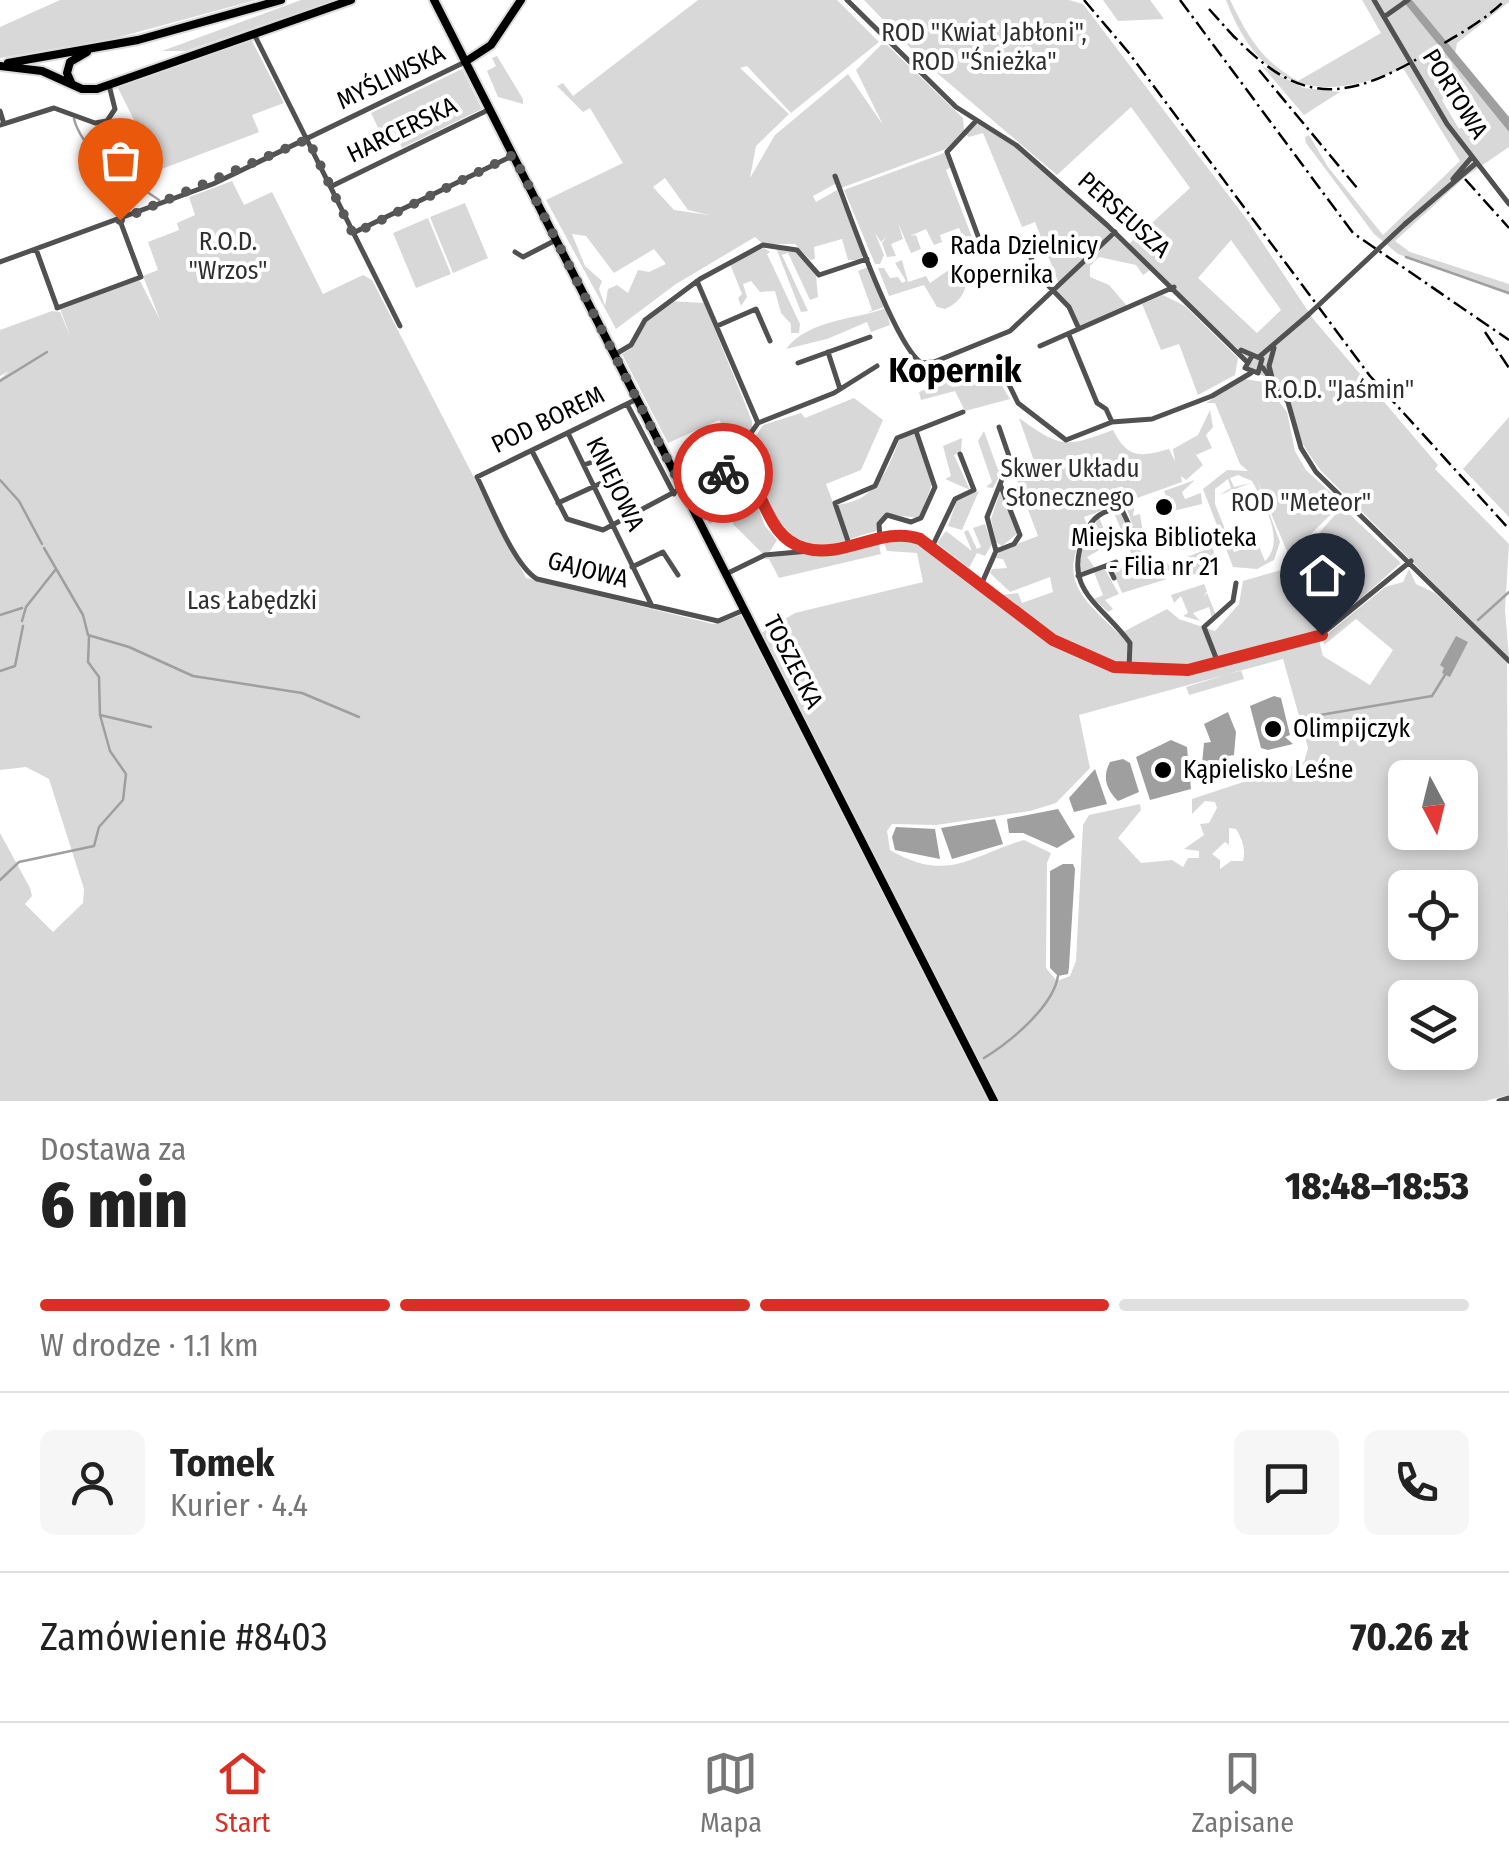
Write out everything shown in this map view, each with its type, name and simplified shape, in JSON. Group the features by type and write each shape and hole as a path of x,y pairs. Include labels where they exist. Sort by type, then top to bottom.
{"main road":[{"path":"0,66 42,70 92,90 351,0"},
{"name":"TOSZECKA","path":"434,0 637,399 680,492 726,574 994,1101"},
{"path":"466,62 492,45 522,0"},
{"path":"0,66 191,28 274,2"},
{"path":"74,86 67,73 70,62 92,49"}],"street":[{"name":"PERSEUSZA","path":"847,0 976,122 1016,145 1114,232 1254,364 1290,406 1310,464 1509,661"},
{"name":"PORTOWA","path":"1374,0 1472,161 1509,204"},
{"path":"1384,16 1408,0"},
{"path":"253,32 400,326"},
{"name":"MYŚLIWSKA","path":"0,262 212,184 466,62"},
{"path":"0,111 2,124 54,108 96,123 106,121 115,109 109,85"},
{"name":"HARCERSKA","path":"332,186 490,109"},
{"path":"976,122 946,154 978,236"},
{"path":"353,234 478,176 513,155"},
{"path":"996,358 1014,399 1059,438 1078,438 1112,422 1152,419 1236,382 1465,172 1472,161"},
{"path":"1447,187 1472,161"},
{"path":"1465,172 1480,170"},
{"path":"835,176 867,259 910,352 921,363 934,362 1004,334 1053,294 1114,232"},
{"path":"36,249 58,309 141,277 120,218"},
{"path":"1017,240 1023,239 1039,276 1070,307 1079,329"},
{"path":"515,252 523,257 556,240"},
{"path":"614,355 632,345 641,324 697,281 763,246 797,250 819,276 867,259"},
{"path":"697,281 758,423"},
{"path":"1040,346 1174,287"},
{"path":"718,326 756,310 770,340"},
{"path":"1069,334 1097,403 1106,409 1112,422"},
{"path":"798,363 870,336"},
{"path":"1272,348 1269,366 1273,383"},
{"path":"828,352 840,389"},
{"path":"532,451 567,519 603,530 736,464 758,423 840,389 876,366"},
{"name":"POD BOREM","path":"477,477 637,399"},
{"name":"TOSZECKA","path":"627,404 680,492"},
{"path":"850,545 835,502 875,486 895,440 963,412"},
{"path":"981,585 996,550 986,517 1010,456 1000,427"},
{"path":"880,538 882,519 887,515 918,521 934,488 916,431"},
{"name":"KNIEJOWA","path":"568,433 652,606"},
{"path":"602,439 628,489"},
{"path":"932,547 955,499 974,490 960,454"},
{"path":"584,465 611,455"},
{"path":"736,464 751,481 778,530 794,544 816,550"},
{"path":"558,503 621,474"},
{"name":"GAJOWA","path":"477,477 528,574 718,620 744,610"},
{"path":"996,550 1014,544 1020,535 1000,484"},
{"path":"1129,670 1130,643 1090,602 1078,576 1076,558 1092,519 1120,507 1132,531"},
{"path":"726,574 765,556 908,536 932,547 1062,646 1129,670 1169,672 1322,635 1411,561"},
{"path":"632,567 663,552 678,574"},
{"path":"1078,576 1112,563 1114,578"},
{"path":"1218,663 1200,628 1233,601 1236,584"},
{"path":"1498,1101 1509,1098"}],"green space":[{"path":"60,0 256,0 112,39 0,58 0,27"},
{"path":"301,0 335,0 186,51 162,51"},
{"path":"698,0 837,0 879,42 791,113 747,66 740,68 789,114 756,146 750,178 775,135 848,74 883,125 856,70 884,42 963,118 964,130 975,122 1001,135 1129,244 1190,188 1131,107 1057,175 924,62 864,0 1069,0 1083,4 1248,221 1314,320 1438,465 1435,469 1509,544 1505,610 1509,658 1321,471 1296,432 1277,387 1262,375 1251,373 1238,349 1153,268 1143,275 1136,265 1099,257 1090,266 1090,277 1109,285 1128,307 1079,329 1067,305 1051,290 1059,284 1035,222 1022,227 983,133 969,137 962,132 946,149 841,188 835,184 813,196 816,202 837,190 863,255 861,260 848,260 842,239 814,247 815,259 810,260 795,244 763,244 755,237 676,284 616,329 546,200 623,163 590,108 583,112 557,86 563,83 573,96","holes":["665,178 688,210 709,215 674,210 653,187","572,234 586,236 614,273 654,249 666,264 649,272 638,270 628,293 617,285 608,289 605,306 599,289 602,281 585,266","1231,240 1281,310 1257,333 1198,278"]},
{"path":"1103,0 1150,0 1164,19 1118,21"},
{"path":"1226,0 1230,0 1265,56 1298,81 1381,33 1362,0 1402,0 1509,132 1509,147 1465,177 1395,241 1410,252 1509,284 1509,295 1398,254 1374,234 1306,143 1305,137 1309,135 1328,167 1383,235 1460,161 1403,68 1345,86 1319,87 1296,82 1275,71 1256,54","holes":["1466,86 1482,114 1459,129 1442,100"]},
{"path":"1412,0 1509,2 1457,43 1455,54"},
{"path":"250,37 284,103 252,115 259,132 159,170 117,86"},
{"path":"497,56 523,104 498,97 487,71 496,66 492,58"},
{"path":"1262,66 1304,88 1340,92 1304,115"},
{"path":"462,69 482,109 402,148 394,131 382,136 371,113"},
{"path":"947,152 951,167 946,170 972,237 965,241 959,228 940,235 942,242 934,245 926,229 910,236 916,235 921,249 911,253 898,223 903,239 891,244 896,256 887,257 882,243 887,236 881,242 875,233 884,255 880,264 875,264 844,190"},
{"name":"Las Łabędzki","path":"232,181 244,205 272,192 323,294 363,275 372,280 526,578 713,624 741,615 753,638 795,613 923,582 917,553 887,551 884,543 894,538 923,543 921,549 925,546 1056,647 1077,651 991,587 986,581 1002,595 1018,593 1022,603 1053,592 1050,577 1010,592 990,573 992,569 1007,568 1003,559 995,558 1001,550 1038,536 1016,478 1004,480 1012,461 1023,465 1034,461 1019,418 1064,442 1113,430 1130,451 1142,454 1169,449 1175,461 1173,449 1198,435 1210,410 1213,427 1206,435 1212,448 1196,455 1203,465 1186,480 1181,476 1182,482 1084,517 1087,525 1075,553 1075,580 1087,602 1119,634 1167,609 1179,619 1215,631 1239,604 1243,581 1288,568 1342,507 1401,563 1318,636 1323,656 1370,685 1393,650 1356,619 1324,645 1323,638 1385,587 1403,582 1409,569 1416,584 1435,593 1507,662 1509,1095 1485,1101 0,1101 0,833 30,888 32,896 25,904 53,932 83,903 84,889 49,779 26,767 0,770 0,379 9,371 0,376 0,330 52,311 60,312 71,338 59,306 138,277 160,320 143,276 158,270 148,242 179,230 177,223 195,215 189,197","holes":["1283,659 1308,748 1304,762 1192,799 1192,814 1205,801 1215,802 1217,808 1209,823 1200,824 1204,835 1184,849 1199,851 1199,858 1188,858 1183,867 1172,860 1141,863 1118,838 1141,810 1140,804 1089,815 1083,825 1076,961 1070,976 1057,981 1046,968 1047,863 1051,853 1024,840 944,866 910,860 890,850 887,831 892,824 936,825 1030,811 1056,803 1090,768 1079,715","1229,828 1236,829 1243,844 1243,861 1231,861 1220,869 1220,860 1212,854 1225,842 1229,845"]},
{"path":"465,203 488,258 453,273 430,217"},
{"path":"428,218 451,274 416,288 393,233"},
{"path":"764,248 770,252 767,254 800,324 799,333 791,333 791,324 781,313 775,291 760,292 751,281 743,284 747,297 741,306 738,298 742,294 730,264"},
{"path":"776,248 798,252 816,276 818,297 810,300 788,253 782,255 808,311 801,312"},
{"path":"902,260 908,282 926,276 930,283 956,265 965,277 962,295 945,309 937,307 924,285 889,296 878,268 884,268 890,278 898,277 902,283 906,281 895,263"},
{"path":"868,267 884,307 867,313 872,310 858,271"},
{"path":"1163,295 1185,306 1238,358 1235,375 1198,395 1179,344 1161,350 1142,304"},
{"path":"669,301 704,303 752,421 752,429 736,448 719,420 668,443 622,354 632,348 637,329"},
{"path":"886,308 890,325 871,332 867,322 827,339 786,349 820,326"},
{"path":"988,363 1010,399 965,411 955,391 921,400 919,392"},
{"name":"ROD \"Meteor\"","path":"1244,379 1264,382 1287,412 1295,451 1306,470 1342,503 1289,556 1257,480 1280,542 1274,560 1257,569 1233,567 1203,489 1227,470 1248,471 1240,464 1215,403 1206,403","holes":["1238,475 1252,481 1273,533 1274,544 1265,561 1258,544 1234,552 1215,504 1215,489 1228,479 1231,488 1219,495 1251,483 1234,487 1230,478"]},
{"path":"854,398 883,420 861,470 826,484 834,505 859,499 869,492 884,475 899,440 914,433 932,485 919,518 885,514 877,531 830,544 807,543 793,537 770,515 744,455 763,425 801,413 805,418"},
{"path":"1509,417 1509,517 1463,469"},
{"path":"984,431 998,470 1002,471 993,488 986,487 992,482 978,441"},
{"path":"962,438 961,452 954,455 970,490 945,479 951,476 943,446"},
{"path":"727,472 743,474 748,480 765,526 777,540 769,553 763,554 733,524 734,516 725,505 722,518 709,524 699,506 699,496 707,496 708,485 725,482"},
{"path":"1195,480 1182,492 1185,499 1201,493 1202,504 1173,511 1164,491"},
{"path":"979,491 962,530 948,526 957,500"},
{"path":"1000,492 1018,533 1002,546 996,542 991,519"},
{"path":"1135,503 1133,516 1140,514 1143,533 1130,539 1134,548 1167,562 1172,572 1132,555 1114,513 1123,509 1127,530 1134,530 1126,506"},
{"path":"1099,517 1110,544 1087,557 1095,568 1080,573 1081,550"},
{"path":"985,524 992,544 985,556 977,553 969,568 937,543 946,531 972,551 964,532 968,530 977,549 981,547 973,528"},
{"path":"878,541 881,554 779,578 769,559 761,559"},
{"path":"1212,547 1217,560 1195,569 1221,560 1220,567 1188,576 1193,570 1187,557"},
{"path":"1144,563 1167,579 1122,593 1114,574 1122,567 1138,568"},
{"path":"1104,568 1119,594 1105,600 1113,609 1108,612 1094,599 1103,595 1094,572"},
{"path":"1204,584 1207,591 1203,597 1207,593 1216,615 1206,623 1212,618 1209,607 1193,613 1200,621 1183,616 1188,613 1181,596 1174,603 1171,595"},
{"path":"1241,670 1244,679 1189,695 1186,687"}],"shaded area":[{"path":"1402,0 1412,0 1509,117 1509,132"},
{"path":"1456,636 1468,642 1450,677 1442,673 1444,668 1440,665"},
{"name":"Olimpijczyk","path":"1274,696 1281,698 1290,735 1285,737 1293,744 1268,750 1261,748 1250,706"},
{"path":"1228,712 1236,732 1234,755 1228,756 1235,774 1209,783 1202,764 1204,743 1211,742 1204,724"},
{"name":"Kąpielisko Leśne","path":"1171,740 1187,747 1191,789 1150,800 1136,757"},
{"path":"1123,759 1130,763 1139,792 1118,801 1108,787 1106,773 1110,762"},
{"path":"1095,769 1107,804 1074,812 1069,798"},
{"path":"1058,809 1075,837 1057,848 1023,833 1009,833 1007,819"},
{"path":"995,819 1003,844 952,859 941,828"},
{"path":"896,827 935,829 940,859 895,850 892,837"},
{"path":"1073,864 1075,869 1068,974 1058,976 1050,968 1050,871"}],"waterway":[{"path":"74,119 97,155 159,200"},
{"path":"1406,257 1509,293"},
{"path":"0,381 47,352"},
{"path":"0,480 19,501 42,544"},
{"path":"44,548 83,615 88,635 129,647 193,676 302,693 359,717"},
{"path":"22,621 26,607 56,569"},
{"path":"1478,620 1509,592"},
{"path":"0,615 22,608"},
{"path":"0,671 15,666 23,626"},
{"path":"89,637 88,662 99,677 100,715 151,727"},
{"path":"1320,715 1432,696 1445,675"},
{"path":"0,880 19,862 94,846 99,827 123,800 126,774 110,751 100,715"},
{"path":"984,1058 1018,1033 1039,1011 1058,976"}],"railway":[{"path":"1084,0 1129,53 1370,376 1509,529"},
{"path":"1180,0 1353,233 1509,340"},
{"path":"1227,29 1276,72 1299,84 1322,89 1346,88 1399,69 1469,28 1505,0"},
{"path":"1209,9 1235,38"},
{"path":"1259,70 1358,189"},
{"path":"1465,179 1509,228"},
{"path":"1485,332 1509,368"}],"way so far":[{"path":"120,220 200,189 308,139 353,234 513,155 685,494 723,473"}],"place":[{"name":"Rada Dzielnicy Kopernika","path":"930,260"},
{"name":"Miejska Biblioteka - Filia nr 21","path":"1164,507"},
{"name":"Olimpijczyk","path":"1273,729"},
{"name":"Kąpielisko Leśne","path":"1163,770"}],"district":[{"name":"Kopernik","path":"955,370"}],"route":[{"path":"723,473 734,469 748,476 769,519 794,544 816,550 894,536 920,539 1053,640 1106,665 1129,670 1188,670 1322,635"}],"park label":[{"name":"ROD \"Kwiat Jabłoni\", ROD \"Śnieżka\"","path":"984,48"},
{"name":"R.O.D. \"Wrzos\"","path":"228,256"},
{"name":"R.O.D. \"Jaśmin\"","path":"1339,390"},
{"name":"Skwer Układu Słonecznego","path":"1070,484"}]}
